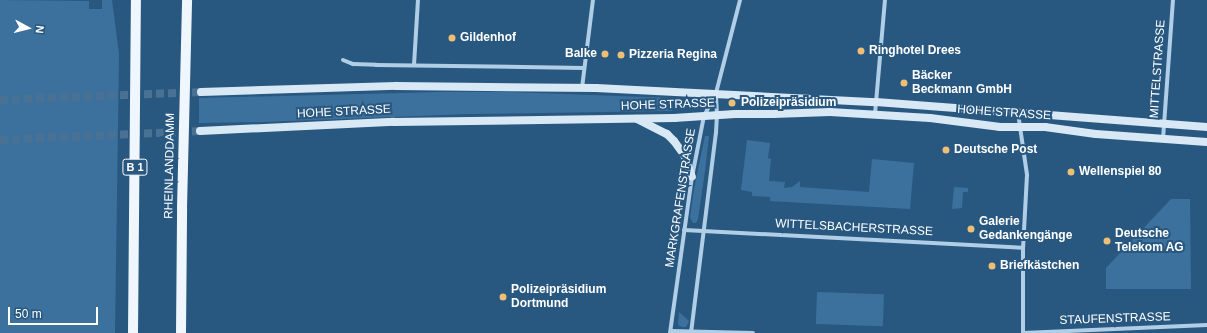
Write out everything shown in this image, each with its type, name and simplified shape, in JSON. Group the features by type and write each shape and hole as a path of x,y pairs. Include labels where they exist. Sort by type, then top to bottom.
{"main road":[{"name":"B 1","path":"133,333 136,0"},
{"name":"RHEINLANDDAMM","path":"181,333 182,208 187,0"},
{"name":"HOHE STRASSE","path":"201,92 396,86 582,88 666,93 716,93 876,102 1207,127"},
{"name":"HOHE STRASSE","path":"200,131 394,122 634,118 830,112 930,118 972,125 1045,127 1096,134 1207,142"},
{"path":"634,118 667,134 674,141 684,155 692,177"}],"street":[{"path":"414,65 418,0"},
{"path":"582,88 593,0"},
{"path":"716,93 740,0"},
{"path":"875,114 885,0"},
{"name":"MITTELSTRASSE","path":"1163,140 1174,0"},
{"path":"343,60 361,64 584,68"},
{"name":"MARKGRAFENSTRASSE","path":"691,332 705,231 717,115 716,93"},
{"name":"MARKGRAFENSTRASSE","path":"670,332 692,177 704,116 716,93"},
{"path":"1018,113 1027,175 1023,248 1024,333"},
{"name":"WITTELSBACHERSTRASSE","path":"684,230 1023,248"},
{"name":"STAUFENSTRASSE","path":"1024,333 1207,325"},
{"path":"670,332 753,333"}],"shaded area":[{"path":"0,0 89,1 89,9 102,9 102,0 112,0 119,54 115,333 0,333"},
{"path":"440,92 509,92 672,98 672,111 468,114 199,123 199,98"},
{"path":"705,136 709,136 705,171 698,219 696,223 693,223 690,218 694,189"},
{"path":"747,140 770,143 768,158 771,159 769,181 785,182 784,188 792,187 800,181 800,187 869,192 872,159 914,163 910,209 770,201 770,197 752,196 752,192 741,190"},
{"path":"954,187 968,188 968,192 963,192 962,208 952,209"},
{"path":"1171,199 1190,199 1191,289 1106,289 1106,268"},
{"path":"817,292 884,294 883,326 816,324"},
{"path":"679,312 689,321 686,327 678,325"}],"tunnel":[{"path":"0,100 201,92"},
{"path":"0,140 200,131"}],"place":[{"name":"Gildenhof","path":"452,38"},
{"name":"Ringhotel Drees","path":"861,51"},
{"name":"Balke","path":"605,54"},
{"name":"Pizzeria Regina","path":"621,55"},
{"name":"Bäcker Beckmann GmbH","path":"904,83"},
{"name":"Polizeipräsidium","path":"732,103"},
{"name":"Deutsche Post","path":"946,150"},
{"name":"Wellenspiel 80","path":"1071,172"},
{"name":"Galerie Gedankengänge","path":"971,229"},
{"name":"Deutsche Telekom AG","path":"1107,241"},
{"name":"Briefkästchen","path":"992,266"},
{"name":"Polizeipräsidium Dortmund","path":"503,297"}]}
